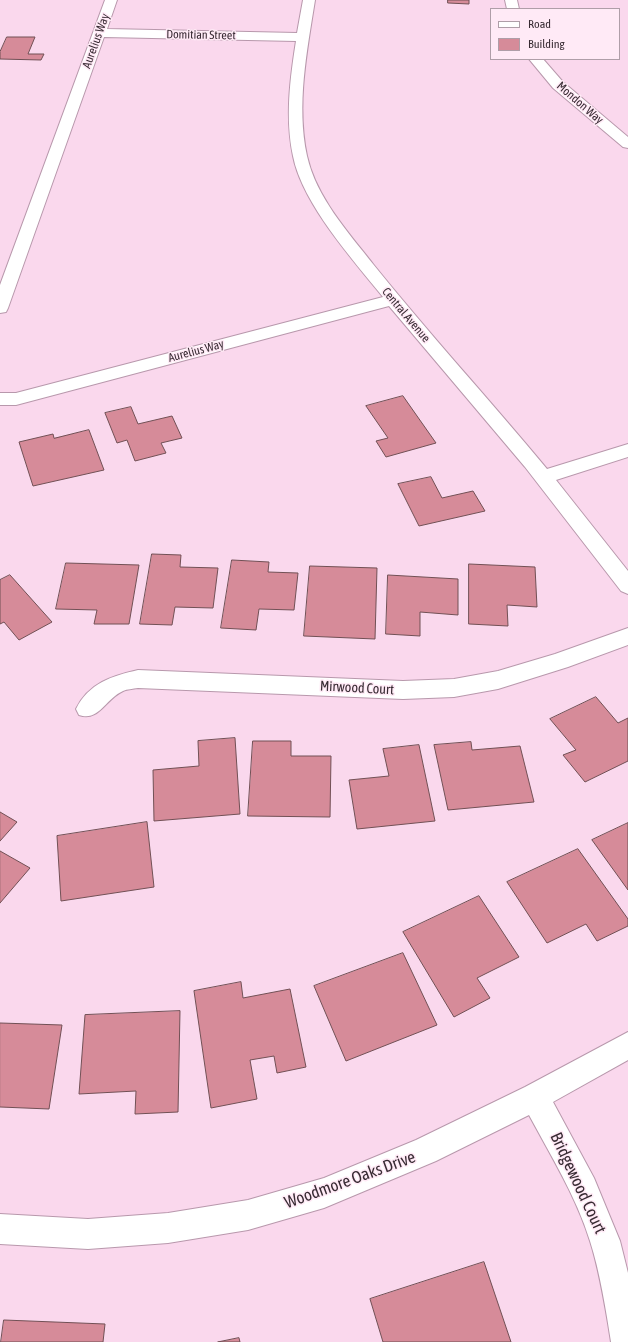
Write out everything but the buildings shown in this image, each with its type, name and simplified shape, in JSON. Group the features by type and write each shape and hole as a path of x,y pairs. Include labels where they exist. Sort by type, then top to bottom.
{"street":[{"name":"Aurelius Way","path":"0,308 111,0"},
{"name":"Central Avenue","path":"309,0 295,104 295,131 300,159 312,189 330,219 392,300 544,477 628,586"},
{"name":"Domitian Street","path":"99,33 304,37"},
{"name":"Mondon Way","path":"537,60 558,85 628,144"},
{"name":"Aurelius Way","path":"0,399 16,399 392,300"},
{"path":"544,477 628,450"},
{"name":"Mirwood Court","path":"88,709 97,698 116,684 138,679 403,690 454,688 498,680 560,661 628,636"},
{"name":"Woodmore Oaks Drive","path":"0,1229 95,1233 168,1228 248,1215 332,1190 426,1151 535,1097 628,1045"},
{"name":"Bridgewood Court","path":"535,1097 584,1188 605,1241 623,1317 627,1342"}]}
